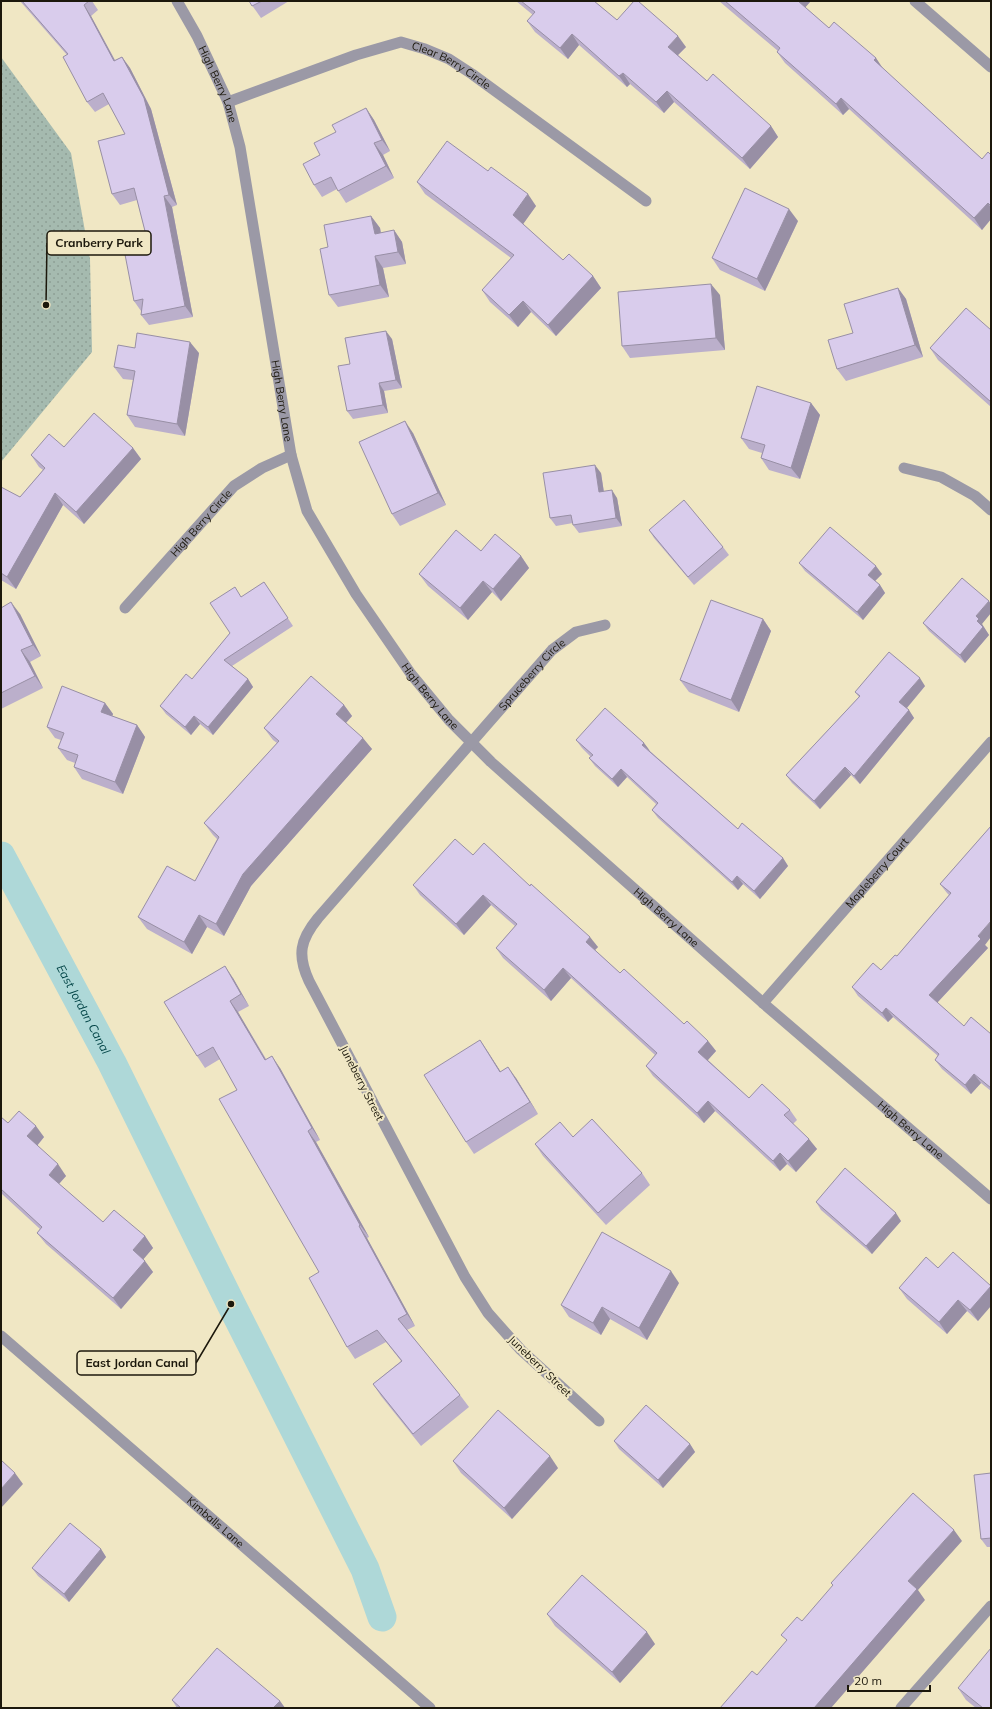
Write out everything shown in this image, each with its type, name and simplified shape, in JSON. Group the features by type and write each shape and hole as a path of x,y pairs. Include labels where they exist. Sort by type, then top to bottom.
{"street":[{"name":"High Berry Lane","path":"177,1 197,36 228,102 240,147 250,196 291,455 306,511 356,594 411,674 470,742 763,1003 991,1199"},
{"path":"915,1 991,67"},
{"name":"Clear Berry Circle","path":"228,102 356,55 401,42 425,49 449,59 472,74 646,201"},
{"name":"High Berry Circle","path":"125,608 234,486 262,468 291,455"},
{"path":"904,468 941,477 975,496 991,510"},
{"name":"Spruceberry Circle","path":"470,742 552,650 576,632 605,625"},
{"name":"Juneberry Street","path":"470,742 312,926 303,945 301,956 304,969 313,988 465,1278 488,1313 521,1350 599,1421"},
{"name":"Mapleberry Court","path":"763,1003 991,742"},
{"name":"Kimballs Lane","path":"1,1336 430,1708"},
{"path":"901,1708 991,1606"}],"green space":[{"path":"1,57 71,153 90,259 92,352 1,462"}],"building":[{"path":"22,1 89,1 84,5 114,61 122,57 144,98 169,195 164,196 185,306 141,315 143,299 134,301 122,239 146,235 134,188 112,194 98,141 125,134 103,93 87,102 63,57 68,54"},
{"path":"249,1 262,1 252,6"},
{"path":"521,1 594,1 617,20 634,1 638,1 678,36 668,47 707,81 713,74 771,126 742,158 667,91 656,102 623,73 619,76 572,34 560,48 527,21 535,12"},
{"path":"725,1 798,1 829,28 834,22 876,58 874,60 982,159 988,152 991,155 991,206 988,203 974,218 841,98 836,104 777,52 780,48"},
{"path":"366,108 382,140 374,143 386,166 338,191 331,177 314,185 303,164 320,155 314,143 336,132 332,125"},
{"path":"447,141 488,171 491,167 528,194 513,215 563,260 569,254 593,276 548,325 523,301 509,315 482,290 514,255 417,182"},
{"path":"745,188 789,209 757,279 712,258"},
{"path":"371,216 375,234 394,230 398,252 375,256 380,285 329,295 320,249 328,247 324,225"},
{"path":"711,284 716,338 622,346 618,292"},
{"path":"898,288 915,345 837,369 828,340 853,333 844,304"},
{"path":"966,308 991,330 991,402 930,348"},
{"path":"386,331 396,380 379,383 383,405 347,411 338,366 350,364 345,338"},
{"path":"137,333 190,342 177,424 127,415 135,371 114,367 118,345 135,348"},
{"path":"757,386 811,403 791,468 761,458 765,445 741,438"},
{"path":"94,413 133,448 76,512 55,493 7,577 1,573 1,487 20,497 45,468 31,455 49,434 64,447"},
{"path":"405,421 438,493 392,514 359,442"},
{"path":"595,465 599,492 612,490 616,518 573,525 571,515 550,518 543,473"},
{"path":"684,500 723,547 688,577 649,530"},
{"path":"830,527 876,566 868,575 880,585 857,612 799,563"},
{"path":"456,530 481,551 495,534 521,556 493,589 483,581 460,608 419,574"},
{"path":"962,578 989,601 976,616 979,619 977,621 983,627 960,655 923,623"},
{"path":"264,582 288,618 224,660 248,679 208,727 194,716 185,727 160,706 186,674 192,679 230,633 210,603 235,587 241,597"},
{"path":"711,600 763,619 731,700 680,680"},
{"path":"11,602 33,645 21,650 35,676 1,693 1,608"},
{"path":"889,652 920,678 899,702 909,710 854,776 845,767 814,801 786,775 860,696 855,692"},
{"path":"311,676 344,705 336,714 363,738 243,874 216,924 199,915 184,942 138,917 167,866 195,881 219,837 204,823 279,741 264,728"},
{"path":"62,686 105,703 101,712 137,725 115,782 74,767 78,755 58,748 64,733 47,727"},
{"path":"605,708 644,743 642,745 738,829 742,823 783,858 754,891 737,876 732,882 652,810 658,803 621,769 612,779 589,758 593,755 576,740"},
{"path":"991,826 991,921 978,936 981,939 929,995 964,1026 971,1017 991,1034 991,1088 974,1074 965,1085 935,1060 939,1054 886,1008 882,1013 852,987 873,963 881,970 895,955 897,956 951,893 940,884"},
{"path":"455,839 473,855 484,843 530,886 531,884 590,937 586,942 620,973 624,969 684,1024 687,1021 708,1041 698,1052 749,1098 762,1084 790,1110 784,1115 809,1139 788,1161 780,1153 773,1161 708,1101 697,1113 646,1066 657,1053 563,968 544,990 496,948 517,924 483,895 456,924 413,885"},
{"path":"225,966 241,994 230,1001 265,1060 272,1056 312,1128 308,1131 407,1314 398,1319 460,1395 413,1434 373,1384 402,1361 377,1330 347,1347 309,1278 319,1272 219,1099 237,1090 213,1047 197,1056 164,1002"},
{"path":"480,1040 500,1072 508,1067 530,1102 466,1142 424,1075"},
{"path":"19,1111 36,1126 27,1136 58,1164 49,1175 103,1222 114,1210 145,1236 133,1250 145,1261 113,1298 37,1233 42,1227 1,1189 1,1117 8,1123"},
{"path":"592,1119 642,1173 598,1213 535,1144 560,1122 573,1137"},
{"path":"845,1168 896,1213 866,1246 816,1202"},
{"path":"602,1232 671,1271 639,1328 602,1307 593,1323 561,1305"},
{"path":"953,1252 991,1286 970,1310 958,1300 939,1322 899,1288 926,1257 938,1268"},
{"path":"646,1405 690,1444 658,1480 614,1441"},
{"path":"498,1410 550,1456 504,1508 453,1461"},
{"path":"1,1460 15,1473 1,1489"},
{"path":"991,1473 991,1538 981,1539 974,1475"},
{"path":"913,1493 954,1530 908,1581 917,1589 814,1708 720,1708 752,1671 757,1675 787,1640 781,1635 797,1617 802,1621 833,1585 831,1583"},
{"path":"70,1523 101,1549 64,1594 32,1568"},
{"path":"582,1575 647,1632 612,1672 547,1614"},
{"path":"217,1648 280,1701 273,1708 181,1708 172,1700"},
{"path":"991,1648 991,1708 983,1708 958,1688"}],"waterway":[{"name":"East Jordan Canal","path":"1,856 112,1063 231,1304 365,1569 382,1617"}],"place":[{"name":"Cranberry Park","path":"46,305"},
{"name":"East Jordan Canal","path":"231,1304"}]}
